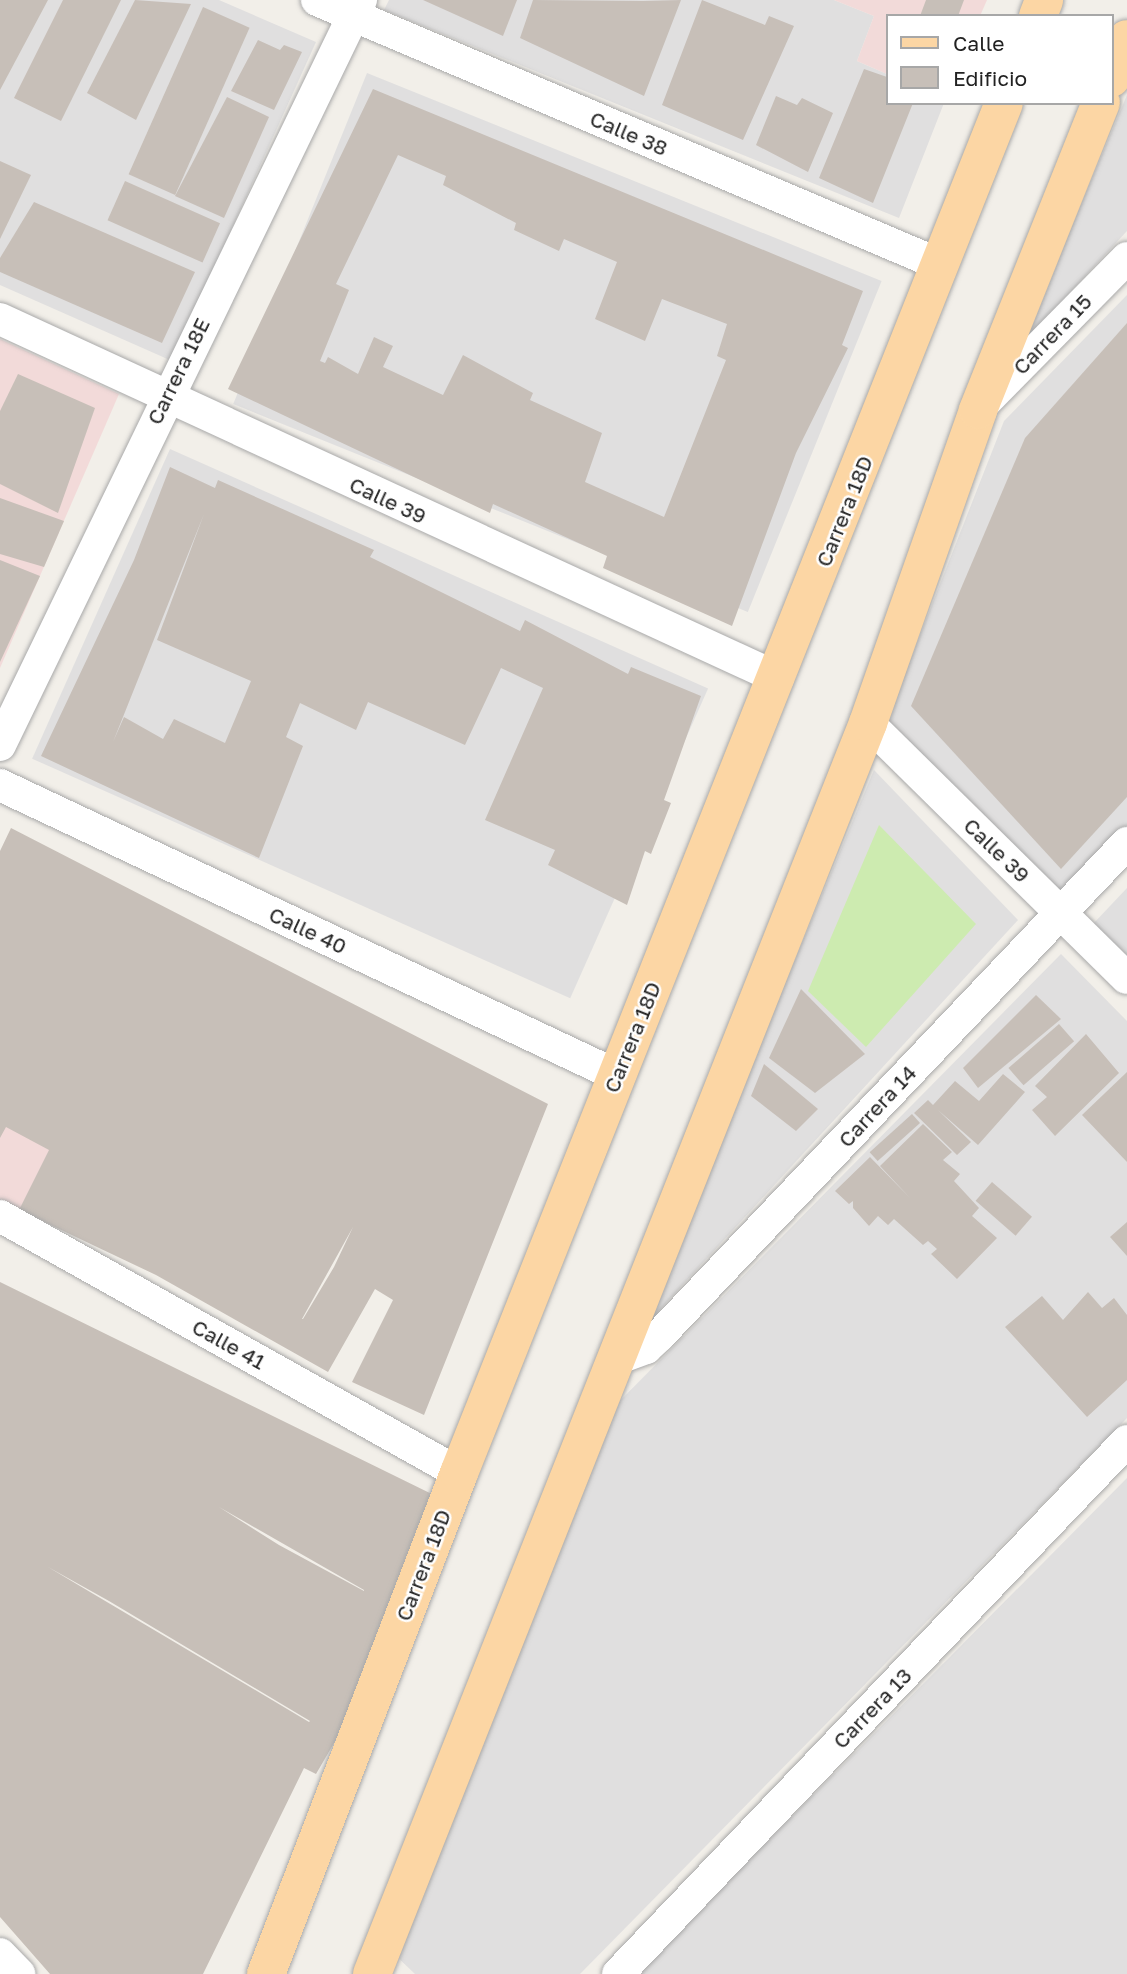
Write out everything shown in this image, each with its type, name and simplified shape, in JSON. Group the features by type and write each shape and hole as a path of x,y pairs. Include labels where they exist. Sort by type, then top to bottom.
{"main road":[{"path":"1113,73 1127,39"},
{"name":"Carrera 18D","path":"266,1974 459,1473 616,1075 778,678 1003,105"},
{"path":"380,1970 868,723 978,410 1100,105"}],"street":[{"name":"Calle 38","path":"317,0 358,8 942,265"},
{"name":"Carrera 18E","path":"0,745 165,397 358,8"},
{"name":"Carrera 15","path":"978,410 1127,258"},
{"name":"Calle 39","path":"0,319 778,678"},
{"name":"Calle 39","path":"868,723 1127,978"},
{"name":"Calle 40","path":"0,785 616,1075"},
{"name":"Carrera 14","path":"619,1358 646,1348 659,1336 1127,843"},
{"name":"Calle 41","path":"0,1216 459,1473"},
{"name":"Carrera 13","path":"618,1974 1127,1441"},
{"path":"0,1954 19,1974"}],"shaded area":[{"path":"0,0 219,0 316,42 172,361 0,285"},
{"path":"389,0 834,0 874,16 857,61 886,74 886,105 943,105 899,218 384,10"},
{"path":"834,0 987,0 981,14 886,14 886,74 857,61 874,16"},
{"path":"367,73 882,281 748,612 233,404"},
{"path":"1127,95 1127,231 1023,343"},
{"path":"1127,295 1127,828 1058,899 884,727 1004,421"},
{"path":"0,339 119,394 0,668"},
{"path":"170,449 708,689 570,998 32,759"},
{"path":"874,770 1018,920 641,1330"},
{"path":"1127,888 1127,959 1093,924"},
{"path":"1061,954 1127,1021 1127,1418 580,1974 415,1974 391,1951 607,1414"},
{"path":"0,1113 64,1141 23,1225 0,1213"},
{"path":"1127,1478 1127,1974 636,1974"}],"green space":[{"path":"879,825 976,924 866,1047 808,991"}],"building":[{"path":"0,0 48,0 0,90"},
{"path":"63,0 121,0 61,121 14,98"},
{"path":"135,0 191,4 136,120 87,93"},
{"path":"423,0 517,0 503,36"},
{"path":"533,0 681,0 644,96 520,38"},
{"path":"702,0 765,25 769,16 794,26 743,140 662,105"},
{"path":"926,0 964,0 959,14 921,14"},
{"path":"203,7 250,28 175,195 129,174"},
{"path":"258,40 280,50 284,45 302,52 274,110 231,91"},
{"path":"864,69 886,77 886,105 912,105 873,203 819,178"},
{"path":"373,89 863,291 842,345 848,348 796,453 732,626 603,568 607,556 493,504 490,513 228,389","holes":["398,155 446,176 443,185 516,223 514,230 559,251 564,239 617,262 595,319 645,341 662,299 727,324 717,356 726,360 664,517 585,482 602,433 530,400 533,393 463,355 443,395 383,367 393,346 374,337 358,374 328,357 325,363 320,361 349,290 336,284"]},
{"path":"776,96 797,105 802,98 833,113 808,172 756,145"},
{"path":"227,97 269,117 224,218 175,196"},
{"path":"0,161 31,175 0,239"},
{"path":"125,181 220,223 203,263 108,220"},
{"path":"34,202 195,272 162,343 0,272 0,258"},
{"path":"1127,323 1127,797 1061,869 911,706 1025,438"},
{"path":"18,374 95,408 58,513 0,484 0,411"},
{"path":"170,467 215,488 218,480 374,550 370,557 520,631 525,620 628,674 631,667 701,696 664,800 671,803 651,854 645,851 627,905 548,865 555,850 485,820 543,688 501,668 465,745 368,702 356,730 300,703 286,737 303,746 259,858 41,756 134,560","holes":["204,514 157,640 251,681 225,743 174,719 163,739 124,717 113,742"]},
{"path":"0,498 64,521 44,567 0,554"},
{"path":"0,560 40,576 0,662"},
{"path":"11,828 548,1104 424,1415 352,1382 393,1300 375,1289 328,1372 156,1275 19,1210 49,1150 6,1127 0,1138 0,851","holes":["353,1227 334,1267 303,1319 302,1319"]},
{"path":"801,989 865,1054 815,1093 769,1058"},
{"path":"1036,995 1061,1019 978,1088 963,1068"},
{"path":"1059,1024 1074,1041 1024,1085 1008,1068"},
{"path":"1086,1034 1119,1073 1055,1136 1032,1110 1047,1097 1035,1086"},
{"path":"764,1064 818,1109 796,1131 751,1096"},
{"path":"1127,1072 1127,1162 1082,1115"},
{"path":"1003,1074 1025,1092 978,1145 938,1110 971,1142 957,1155 914,1113 928,1100 933,1105 955,1081 979,1101"},
{"path":"912,1114 920,1123 878,1161 870,1152"},
{"path":"923,1124 952,1152 943,1160 960,1174 954,1181 979,1208 972,1216 997,1238 957,1279 931,1254 937,1249 928,1241 923,1245 894,1219 888,1225 878,1216 869,1226 853,1208 853,1201 849,1204 835,1191 870,1157 911,1199 880,1166"},
{"path":"992,1182 1032,1217 1016,1236 976,1201"},
{"path":"1127,1222 1127,1256 1110,1237"},
{"path":"0,1282 444,1500 337,1738 316,1774 304,1768 203,1974 50,1974 0,1917","holes":["219,1507 364,1590 364,1591 279,1545","48,1567 109,1601 310,1721 309,1722"]},
{"path":"1088,1292 1102,1308 1114,1298 1127,1315 1127,1380 1087,1417 1005,1327 1042,1296 1063,1320"}]}
